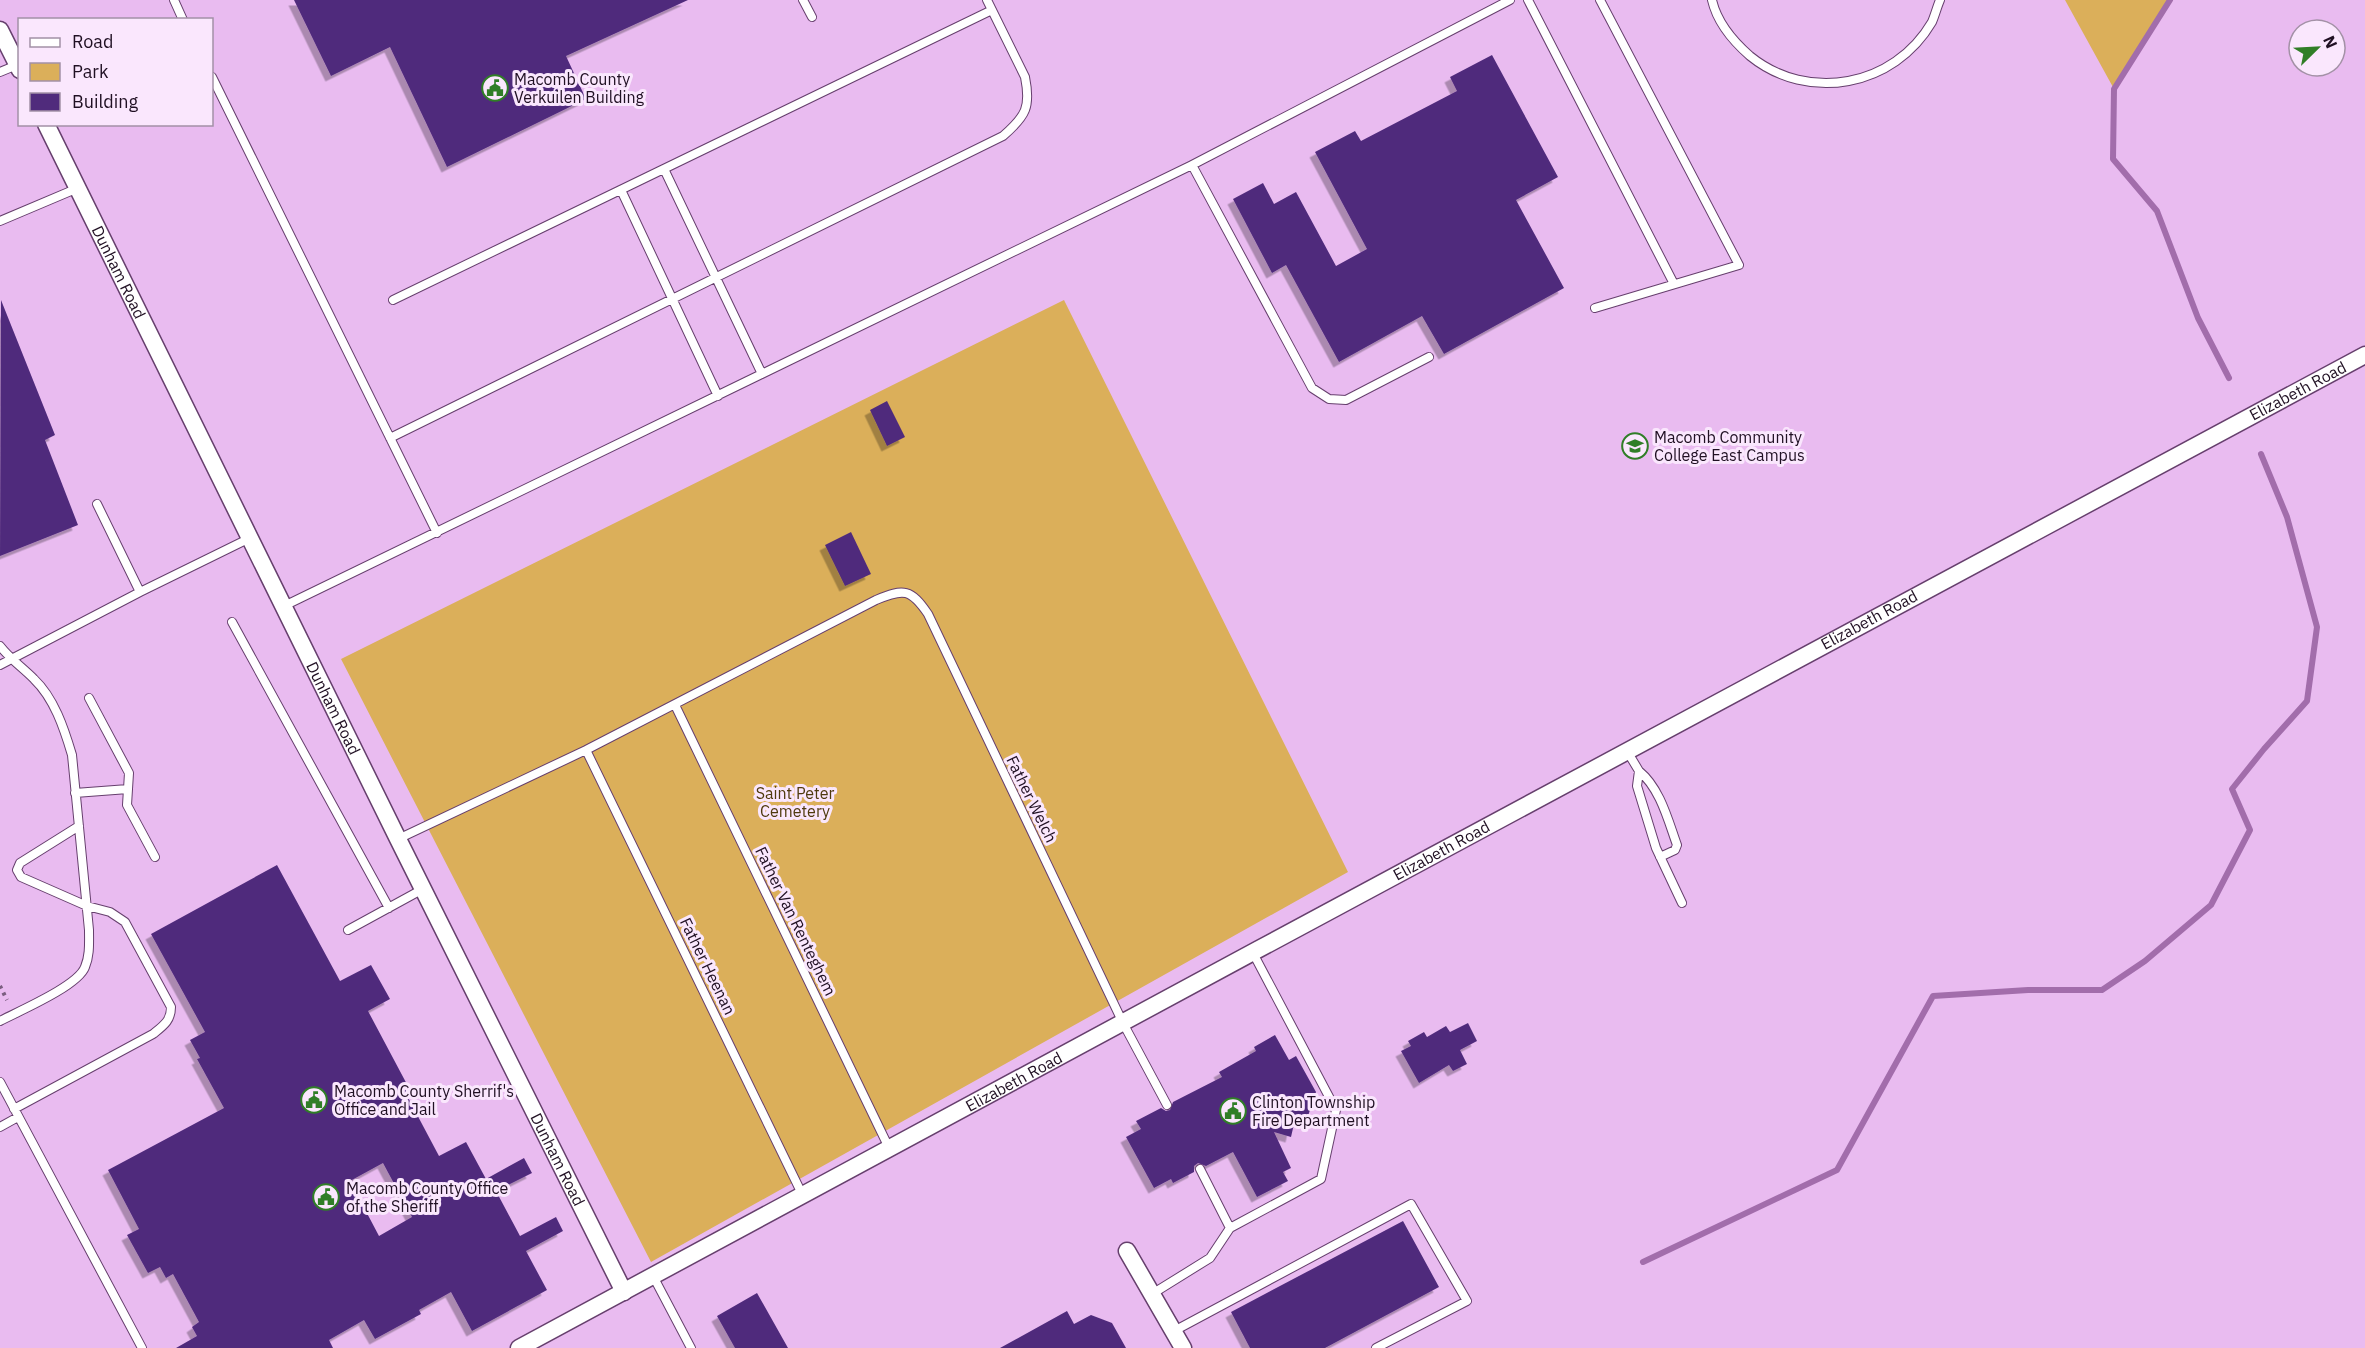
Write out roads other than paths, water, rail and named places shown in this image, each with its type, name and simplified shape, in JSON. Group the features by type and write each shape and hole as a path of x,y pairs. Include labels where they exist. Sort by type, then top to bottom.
{"street":[{"path":"0,30 18,68"},
{"name":"Dunham Road","path":"47,126 624,1292"},
{"name":"Elizabeth Road","path":"519,1348 539,1343 653,1276 2365,355"},
{"path":"1127,1251 1183,1348"}],"lane":[{"path":"174,0 182,18"},
{"path":"803,0 812,17"},
{"path":"390,438 1003,136 1018,123 1028,107 1025,77 987,0"},
{"path":"284,606 1192,165 1510,0"},
{"path":"1528,0 1674,284"},
{"path":"1595,308 1738,265 1600,0"},
{"path":"1712,0 1714,9 1736,43 1766,68 1802,82 1840,84 1877,73 1909,52 1932,21 1940,0"},
{"path":"393,300 992,10"},
{"path":"0,72 18,68"},
{"path":"213,79 437,533"},
{"path":"1192,165 1312,388 1329,399 1346,400 1360,395 1429,357"},
{"path":"664,169 762,374"},
{"path":"0,221 78,188"},
{"path":"621,190 718,396"},
{"path":"97,504 140,591"},
{"path":"0,665 140,591 250,538"},
{"name":"Father Welch","path":"675,705 888,594 910,592 928,614 1123,1023 1167,1105"},
{"path":"232,622 389,908"},
{"path":"0,646 10,659 35,680 58,716 72,754 87,906 89,951 85,969 75,981 0,1021"},
{"path":"89,698 129,773 127,805 155,857"},
{"path":"398,839 675,705"},
{"name":"Father Van Renteghem","path":"675,705 890,1150"},
{"name":"Father Heenan","path":"586,750 803,1196"},
{"path":"1627,751 1639,771 1648,779 1664,810 1677,845 1675,850 1660,857"},
{"path":"1639,771 1637,786 1644,813 1660,857 1682,903"},
{"path":"75,793 128,789"},
{"path":"0,1127 16,1113 153,1034 166,1024 171,1015 171,1007 125,922 110,912 87,906 21,877 17,870 20,863 79,826"},
{"path":"348,930 423,889"},
{"path":"1152,1294 1210,1257 1230,1228 1321,1179 1336,1110 1253,953"},
{"path":"0,1082 142,1348"},
{"path":"1200,1169 1230,1228"},
{"path":"1174,1331 1411,1203 1467,1301 1376,1348"},
{"path":"653,1276 691,1348"}],"waterway":[{"path":"2170,0 2114,89 2113,159 2157,211 2198,318 2229,378"},
{"path":"1643,1262 1837,1170 1933,996 2028,990 2102,990 2145,961 2211,905 2250,830 2232,789 2307,701 2317,627 2287,517 2261,454"}],"place":[{"name":"Macomb County Verkuilen Building","path":"495,88"},
{"name":"Macomb Community College East Campus","path":"1635,446"},
{"name":"Macomb County Sherrif's Office and Jail","path":"314,1100"},
{"name":"Clinton Township Fire Department","path":"1233,1111"},
{"name":"Macomb County Office of the Sheriff","path":"326,1197"}],"park label":[{"name":"Saint Peter Cemetery","path":"795,802"}]}
